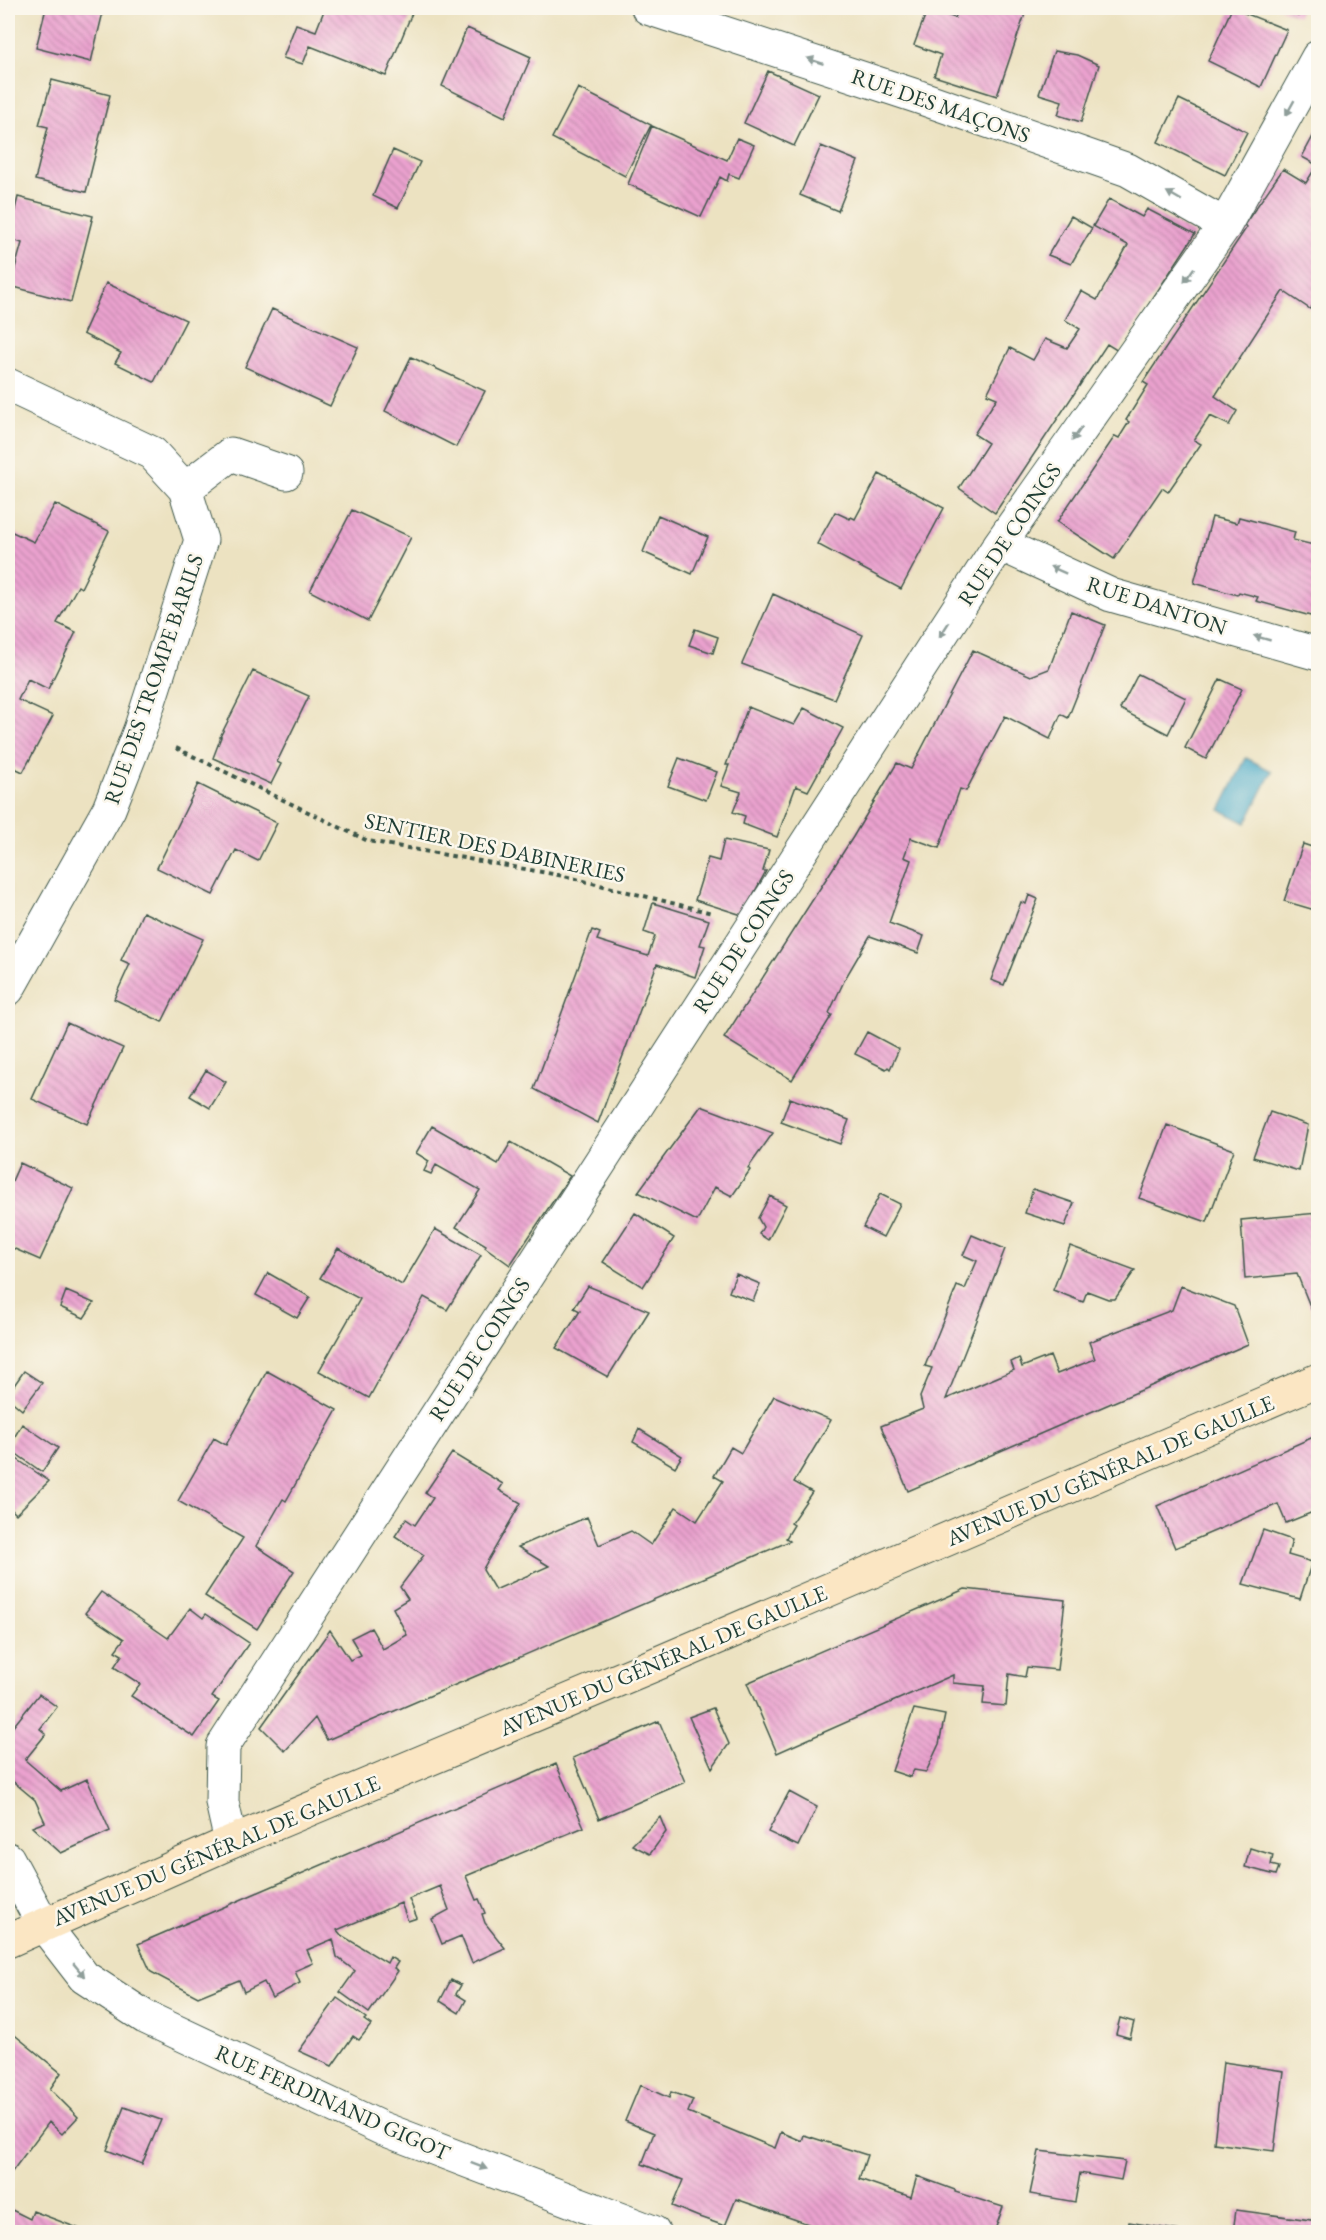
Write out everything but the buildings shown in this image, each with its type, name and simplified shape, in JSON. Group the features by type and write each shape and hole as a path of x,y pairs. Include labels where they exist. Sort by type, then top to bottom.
{"main road":[{"name":"AVENUE DU GÉNÉRAL DE GAULLE","path":"8,1941 231,1842 645,1669 1318,1380"}],"street":[{"name":"RUE DES MAÇONS","path":"648,8 908,93 1128,170 1225,225"},
{"name":"RUE DE COINGS","path":"231,1842 222,1802 223,1746 1000,544 1225,225 1318,57"},
{"name":"RUE DES TROMPE BARILS","path":"8,385 152,453 185,489 201,540 140,730 109,809 8,989"},
{"path":"185,489 231,454 286,473"},
{"name":"RUE DANTON","path":"1000,544 1112,595 1318,654"},
{"name":"RUE FERDINAND GIGOT","path":"8,1859 43,1924 84,1977 145,2017 381,2128 653,2232"}],"path":[{"name":"SENTIER DES DABINERIES","path":"140,730 368,841 564,876 754,924"}],"water":[{"path":"1246,758 1272,771 1246,823 1220,810"}]}
